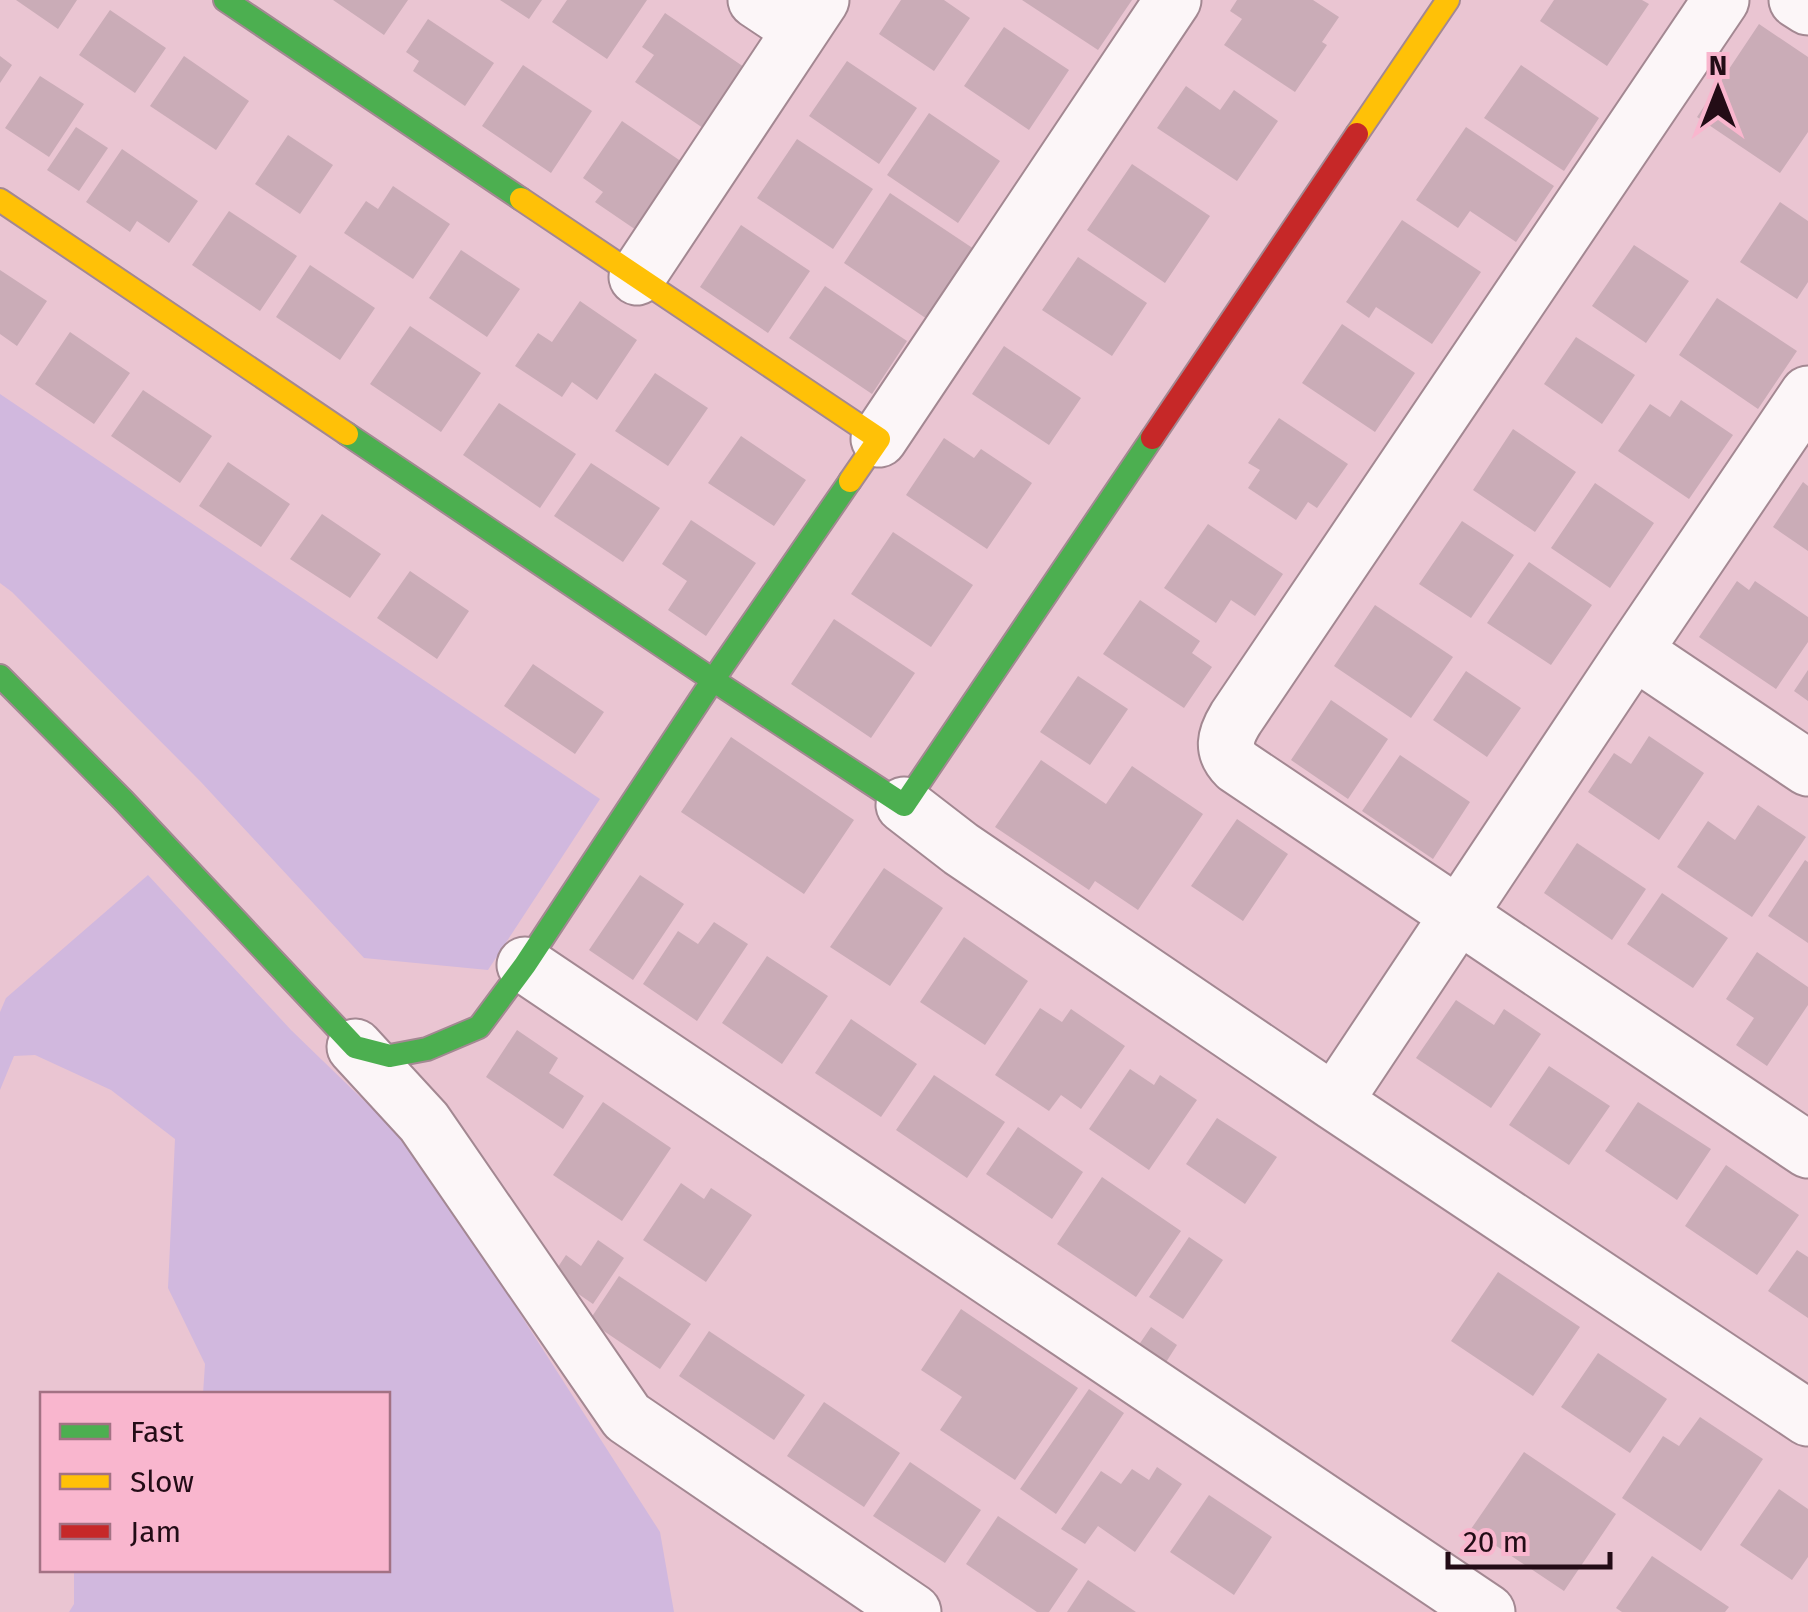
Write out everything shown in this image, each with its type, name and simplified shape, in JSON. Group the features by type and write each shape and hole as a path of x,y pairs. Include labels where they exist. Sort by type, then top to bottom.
{"street":[{"path":"226,0 878,439"},
{"path":"637,277 811,15 756,0"},
{"path":"355,1047 390,1056 426,1049 479,1027 525,965 1173,0"},
{"path":"904,804 1448,0"},
{"path":"1721,0 1226,738 1228,754 1237,766 1808,1150"},
{"path":"1797,0 1808,7"},
{"path":"0,200 713,680 904,804 961,849 1808,1418"},
{"path":"1334,1102 1808,394"},
{"path":"1634,651 1808,768"},
{"path":"0,676 123,800 424,1122 627,1418 913,1612"},
{"path":"525,965 1487,1612"}],"shaded area":[{"path":"0,394 600,799 488,970 364,958 201,782 0,583"},
{"path":"148,875 291,1030 415,1150 660,1532 674,1612 69,1612 74,1604 74,1572 390,1572 390,1392 203,1392 205,1364 168,1288 175,1139 111,1090 35,1055 14,1056 0,1090 0,1012 6,998"}],"building":[{"path":"16,0 77,0 58,29"},
{"path":"333,0 408,0 384,35"},
{"path":"500,0 542,0 529,19"},
{"path":"567,0 647,0 607,59 552,22"},
{"path":"901,0 944,0 970,18 934,71 879,34"},
{"path":"1022,0 1132,0 1098,50"},
{"path":"1237,0 1313,0 1339,17 1322,42 1327,45 1295,92 1224,45 1242,19 1230,11"},
{"path":"1554,0 1642,0 1649,4 1607,66 1540,21"},
{"path":"110,10 166,48 135,93 79,55"},
{"path":"665,13 744,67 703,128 635,82 654,55 642,47"},
{"path":"428,19 494,63 465,106 413,71 419,61 406,52"},
{"path":"1759,24 1808,57 1808,132 1780,173 1697,117"},
{"path":"1004,27 1069,70 1029,130 964,86"},
{"path":"0,56 12,65 0,83"},
{"path":"184,56 249,101 216,150 150,106"},
{"path":"847,61 917,108 879,164 809,116"},
{"path":"523,65 592,111 551,173 482,126"},
{"path":"1521,65 1599,118 1564,171 1484,118"},
{"path":"40,76 84,104 49,157 5,128"},
{"path":"1186,86 1220,110 1234,90 1278,121 1237,181 1157,128"},
{"path":"929,113 1000,161 958,223 887,175"},
{"path":"622,121 685,164 639,232 595,202 603,192 583,178"},
{"path":"76,127 108,148 79,191 47,170"},
{"path":"1466,127 1554,186 1516,242 1470,211 1458,228 1416,200"},
{"path":"288,135 333,165 300,214 255,184"},
{"path":"797,139 873,189 833,249 757,198"},
{"path":"122,149 198,201 169,243 137,221 130,232 86,202"},
{"path":"1132,164 1210,216 1165,283 1087,230"},
{"path":"393,186 450,224 413,279 344,233 366,201 378,209"},
{"path":"890,193 974,249 927,319 844,263"},
{"path":"1780,202 1808,221 1808,282 1797,299 1740,262"},
{"path":"229,211 297,256 260,311 192,265"},
{"path":"1402,220 1481,272 1432,344 1376,307 1369,318 1346,302"},
{"path":"741,225 810,271 768,333 700,287"},
{"path":"1634,245 1689,281 1646,343 1592,306"},
{"path":"461,250 520,289 487,337 429,298"},
{"path":"1078,257 1147,303 1112,356 1042,310"},
{"path":"310,265 375,308 340,360 276,317"},
{"path":"0,270 47,301 17,346 0,334"},
{"path":"825,286 907,341 872,394 789,338"},
{"path":"1717,298 1797,351 1758,409 1679,355"},
{"path":"580,301 637,340 597,400 572,382 562,397 515,366 538,333 552,342"},
{"path":"1342,324 1415,373 1375,432 1302,383"},
{"path":"410,326 481,373 441,432 370,384"},
{"path":"70,332 130,373 94,424 35,384"},
{"path":"1576,337 1635,375 1602,424 1544,384"},
{"path":"1004,346 1081,398 1049,445 972,394"},
{"path":"655,373 708,408 668,466 615,431"},
{"path":"143,390 212,436 180,483 111,436"},
{"path":"1681,400 1733,435 1689,499 1618,451 1650,404 1670,417"},
{"path":"499,403 576,454 540,508 463,455"},
{"path":"1279,418 1348,464 1317,508 1308,502 1296,520 1248,488 1260,470 1248,463"},
{"path":"1513,429 1576,472 1535,532 1473,490"},
{"path":"741,436 806,480 774,526 708,483"},
{"path":"944,438 974,458 981,449 1032,483 987,549 906,495"},
{"path":"228,462 290,504 261,547 199,506"},
{"path":"591,463 660,508 623,562 554,516"},
{"path":"1803,482 1808,486 1808,551 1773,527"},
{"path":"1595,483 1654,523 1610,588 1551,548"},
{"path":"322,514 381,554 350,598 290,559"},
{"path":"691,520 756,563 706,636 668,610 687,581 662,564"},
{"path":"1462,521 1514,555 1471,618 1419,584"},
{"path":"1208,524 1283,574 1255,616 1231,600 1216,623 1164,588"},
{"path":"893,532 973,585 931,647 851,594"},
{"path":"1529,562 1592,605 1551,665 1487,623"},
{"path":"410,571 469,611 437,659 377,618"},
{"path":"1737,581 1749,590 1755,581 1808,617 1808,642 1776,689 1699,637"},
{"path":"1140,600 1200,641 1192,653 1212,667 1184,708 1103,654"},
{"path":"1375,605 1453,657 1411,718 1334,666"},
{"path":"834,619 915,673 871,738 791,684"},
{"path":"533,664 604,712 575,754 504,706"},
{"path":"1808,670 1808,701 1794,691"},
{"path":"1466,671 1521,708 1487,757 1433,720"},
{"path":"1078,676 1128,709 1090,765 1040,732"},
{"path":"1331,700 1388,739 1348,799 1291,760"},
{"path":"1649,736 1704,773 1659,840 1588,792 1614,753 1631,764"},
{"path":"731,737 854,820 804,894 681,812"},
{"path":"1400,755 1470,802 1433,859 1362,811"},
{"path":"1041,760 1106,804 1132,766 1203,814 1138,910 1095,881 1089,890 995,827"},
{"path":"1758,805 1806,837 1752,917 1677,867 1708,821 1735,840"},
{"path":"1237,819 1288,854 1243,921 1191,886"},
{"path":"1577,843 1646,889 1612,940 1544,893"},
{"path":"1805,860 1808,862 1808,943 1768,916"},
{"path":"884,868 943,908 890,986 830,947"},
{"path":"640,875 684,904 633,980 589,950"},
{"path":"1662,893 1728,938 1693,988 1627,944"},
{"path":"714,922 748,944 697,1021 643,984 678,931 698,944"},
{"path":"964,937 1028,981 985,1045 920,1002"},
{"path":"1757,952 1808,987 1808,1005 1767,1066 1736,1045 1754,1018 1726,999"},
{"path":"767,956 828,996 782,1064 722,1023"},
{"path":"1456,1000 1494,1025 1504,1009 1541,1034 1491,1108 1416,1058"},
{"path":"1040,1008 1062,1022 1071,1009 1125,1046 1081,1109 1061,1095 1049,1111 995,1075"},
{"path":"851,1019 917,1064 881,1117 815,1073"},
{"path":"517,1030 558,1058 549,1073 584,1096 563,1129 486,1077"},
{"path":"1549,1066 1610,1106 1569,1165 1509,1125"},
{"path":"1130,1069 1154,1085 1160,1075 1197,1100 1149,1170 1089,1129"},
{"path":"934,1075 1005,1122 967,1178 896,1130"},
{"path":"603,1102 671,1148 622,1221 553,1175"},
{"path":"1638,1102 1711,1149 1677,1200 1605,1151"},
{"path":"1217,1118 1277,1157 1245,1204 1186,1164"},
{"path":"1018,1127 1083,1172 1052,1219 986,1174"},
{"path":"1726,1165 1799,1215 1757,1275 1685,1226"},
{"path":"1102,1177 1181,1231 1136,1297 1057,1244"},
{"path":"681,1183 704,1199 711,1188 752,1215 706,1282 643,1240"},
{"path":"1189,1237 1223,1260 1183,1319 1149,1297"},
{"path":"598,1240 624,1258 593,1304 552,1276 566,1255 581,1266"},
{"path":"1797,1250 1808,1257 1808,1318 1768,1291"},
{"path":"1498,1272 1580,1327 1533,1396 1451,1341"},
{"path":"619,1276 691,1324 660,1369 589,1321"},
{"path":"961,1309 1078,1388 1015,1480 940,1430 962,1397 921,1370"},
{"path":"1151,1327 1177,1345 1161,1370 1134,1352"},
{"path":"709,1331 805,1395 774,1440 679,1376"},
{"path":"1598,1353 1667,1399 1630,1453 1561,1407"},
{"path":"1089,1389 1124,1413 1056,1514 1020,1489"},
{"path":"824,1402 900,1453 864,1507 787,1456"},
{"path":"1700,1417 1763,1459 1701,1551 1622,1498 1663,1436 1679,1446"},
{"path":"1524,1452 1616,1514 1564,1591 1471,1529"},
{"path":"910,1462 981,1510 945,1563 873,1516"},
{"path":"1157,1467 1182,1484 1135,1552 1098,1526 1085,1544 1061,1529 1101,1471 1121,1484 1132,1469 1149,1480"},
{"path":"1779,1489 1808,1509 1808,1557 1792,1580 1740,1545"},
{"path":"1209,1495 1272,1537 1234,1595 1170,1552"},
{"path":"998,1516 1078,1569 1049,1612 1037,1612 966,1564"},
{"path":"1652,1556 1729,1607 1725,1612 1622,1612 1616,1608"},
{"path":"1088,1580 1136,1612 1067,1612"}],"traffic: fast":[{"path":"225,0 521,199"},
{"path":"347,434 904,805 1152,438"},
{"path":"0,676 123,800 355,1047 390,1056 427,1049 479,1027 525,965 850,481"}],"traffic: slow":[{"path":"1357,134 1448,0"},
{"path":"521,199 879,439 850,481"},
{"path":"0,200 347,434"}],"traffic: jam":[{"path":"1152,438 1357,134"}]}
